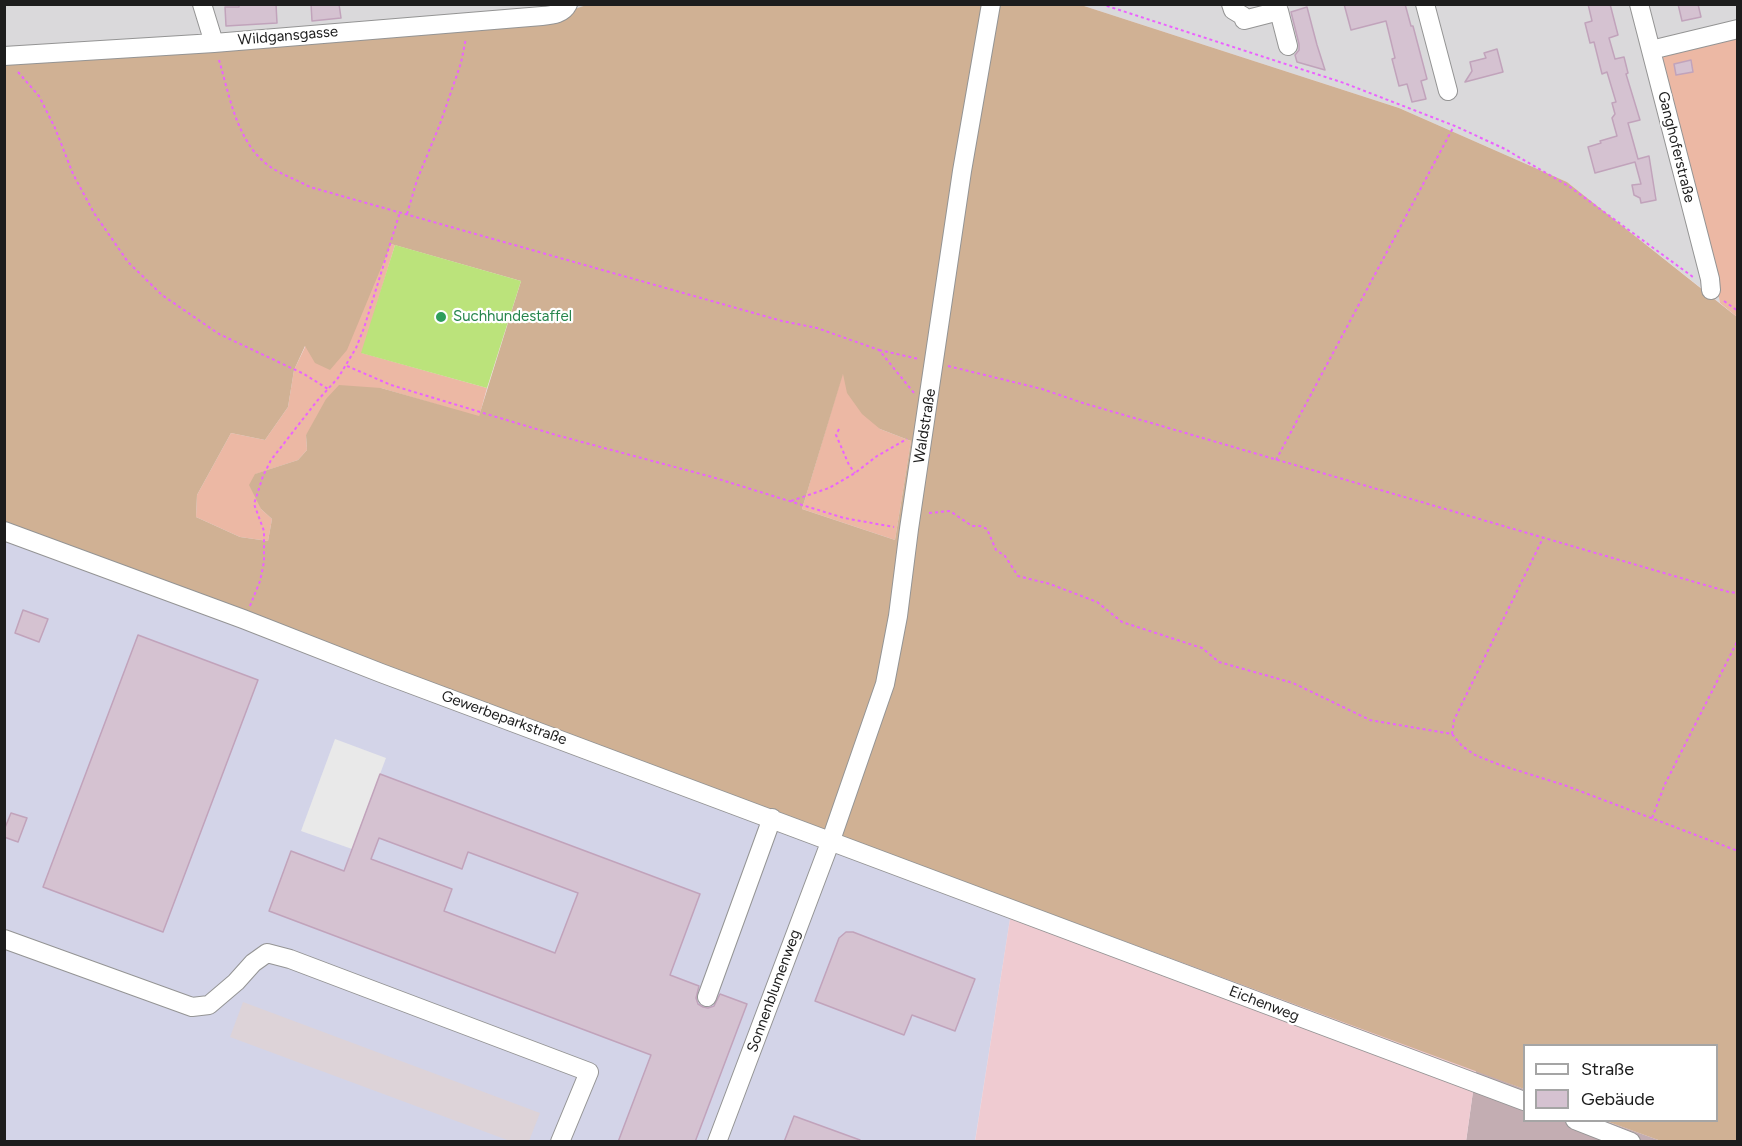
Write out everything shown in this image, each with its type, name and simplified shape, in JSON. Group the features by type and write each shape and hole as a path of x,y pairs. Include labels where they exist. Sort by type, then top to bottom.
{"street":[{"path":"202,4 214,43"},
{"name":"Waldstraße","path":"831,840 885,684 962,171 991,4"},
{"path":"1425,4 1448,91"},
{"name":"Ganghoferstraße","path":"1639,4 1711,290"},
{"name":"Wildgansgasse","path":"8,61 557,14 568,5"},
{"path":"1232,7 1243,16 1244,20 1279,11 1288,46"},
{"path":"1651,50 1737,29"},
{"name":"Gewerbeparkstraße","path":"6,538 243,619 381,673 1004,906"},
{"path":"707,997 772,818"},
{"name":"Sonnenblumenweg","path":"717,1142 831,840"},
{"name":"Eichenweg","path":"1004,906 1523,1101"},
{"path":"4,939 192,1006 209,1005 236,982 253,963 267,953 290,959 589,1072 560,1142"},
{"path":"1580,1122 1631,1142"}],"path":[{"path":"1101,4 1344,83 1455,126 1505,149 1570,187 1711,290"},
{"path":"407,214 417,180 440,124 461,63 468,21"},
{"path":"214,43 238,125 252,149 270,167 310,186 782,321 817,328 879,350 1042,389 1083,404 1737,593"},
{"path":"8,61 39,96 94,213 128,262 162,295 219,334 304,374 328,389"},
{"path":"1276,460 1455,126"},
{"path":"243,619 257,590 264,562 264,531 254,504 260,483 271,460 347,366 364,328 400,212"},
{"path":"879,350 927,410"},
{"path":"347,366 391,385 439,400 556,435 712,477 844,518 869,524 910,521 923,514 950,511 972,526 987,529 996,550 1005,556 1018,576 1050,584 1098,602 1122,622 1202,648 1219,662 1293,683 1370,720 1452,734 1462,746 1475,755 1564,785 1737,851"},
{"path":"839,429 836,435 855,473"},
{"path":"790,501 829,488 910,437 924,434"},
{"path":"1452,734 1454,720 1543,538"},
{"path":"1652,818 1665,784 1737,640"}],"shaded area":[{"path":"590,4 1081,5 1399,108 1567,182 1737,317 1737,1141 1661,1141 1609,1122 1718,1122 1718,1044 1523,1044 1523,1089 5,524 4,51 568,11","holes":["391,244 521,281 479,416 381,388 339,385 326,399 306,435 307,450 298,460 255,474 249,485 261,509 272,519 268,541 240,537 196,517 197,495 231,433 265,440 288,407 294,370 305,346 315,363 330,370 347,350","843,374 847,393 862,414 880,429 911,441 895,540 802,509"]},
{"path":"5,5 590,5 568,11 5,51"},
{"path":"1081,5 1737,5 1737,33 1711,258 1720,303 1567,182 1399,108"},
{"path":"1737,33 1737,317 1720,303 1711,258 1659,53"},
{"path":"391,244 395,245 362,353 487,388 479,417 381,388 306,435 307,450 298,460 256,474 261,509 272,519 268,541 240,537 196,517 197,495 231,433 265,440 288,407 294,370 306,345"},
{"path":"843,372 880,429 911,441 895,540 802,509"},
{"path":"4,524 1013,900 975,1141 5,1141"},
{"path":"335,739 386,758 352,849 301,831"},
{"path":"1013,900 1476,1070 1466,1141 975,1142"},
{"path":"243,1002 540,1113 529,1141 510,1141 230,1037"},
{"path":"1476,1070 1523,1089 1523,1122 1609,1122 1661,1141 1466,1142"}],"green space":[{"name":"Suchhundestaffel","path":"395,245 521,281 487,388 361,353"}],"building":[{"path":"239,4 276,4 277,23 226,26 225,7 239,7"},
{"path":"311,4 339,4 341,18 312,21"},
{"path":"1344,4 1405,4 1427,79 1421,81 1426,99 1412,102 1407,84 1399,86 1386,21 1351,30"},
{"path":"1588,4 1610,4 1618,35 1609,38 1615,59 1624,57 1628,73 1626,74 1640,120 1628,123 1638,159 1649,156 1656,200 1641,203 1640,198 1634,195 1632,185 1641,184 1635,162 1595,173 1588,147 1617,136 1612,118 1615,114 1612,103 1616,102 1607,72 1602,74 1594,42 1590,43 1585,23 1592,21"},
{"path":"1678,4 1698,4 1701,17 1682,21"},
{"path":"1307,7 1325,70 1297,62 1295,55 1299,50 1299,44 1291,12"},
{"path":"1497,49 1503,72 1465,82 1472,71 1470,62 1486,58 1484,53"},
{"path":"1691,60 1693,72 1676,75 1674,64"},
{"path":"23,610 48,619 39,642 15,633"},
{"path":"138,635 258,680 163,932 43,887"},
{"path":"380,774 700,894 670,975 699,986 696,998 698,1004 703,1007 714,1006 720,994 747,1004 695,1142 618,1142 651,1055 269,911 291,851 344,871","holes":["379,838 462,869 468,852 578,893 555,953 444,911 452,889 371,859"]},
{"path":"11,813 27,818 18,842 4,837 4,830"},
{"path":"846,932 853,932 975,979 955,1031 912,1015 904,1035 815,1001 839,938"},
{"path":"794,1116 860,1140 860,1142 784,1142"}],"place":[{"name":"Suchhundestaffel","path":"441,317"}]}
